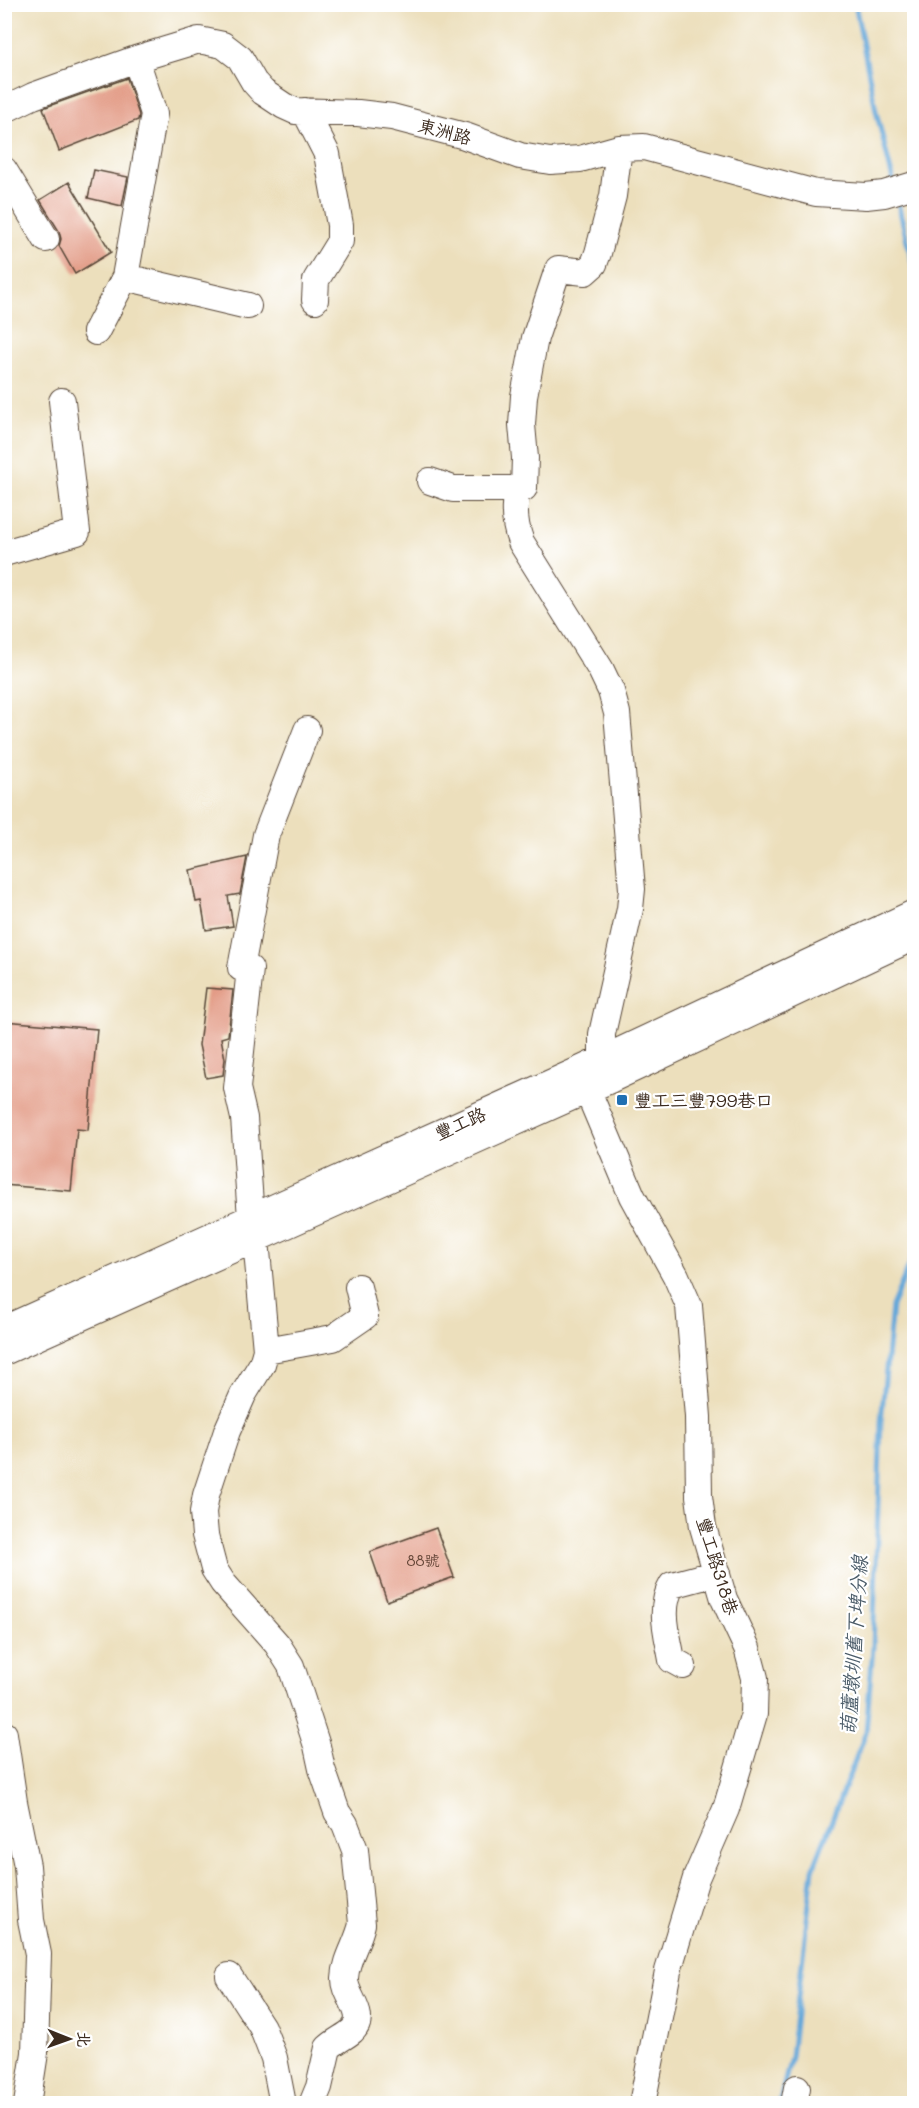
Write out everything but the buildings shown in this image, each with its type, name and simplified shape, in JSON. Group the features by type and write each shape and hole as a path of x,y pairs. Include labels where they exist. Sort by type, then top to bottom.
{"street":[{"name":"東洲路","path":"4,110 33,96 136,59 199,40 223,45 240,58 254,82 273,100 295,111 358,112 392,117 465,136 520,156 543,160 580,159 620,148 644,147 816,193 848,196 900,189"},
{"path":"96,332 125,277 154,114 136,59"},
{"path":"305,111 327,154 340,225 340,240 316,280 315,300"},
{"path":"430,481 453,489 525,488 522,410 535,338 558,269 585,272 594,264 613,195 620,148"},
{"path":"4,170 46,239"},
{"path":"125,277 248,306"},
{"path":"4,553 77,532 62,400"},
{"path":"518,489 515,499 515,518 521,542 601,670 617,713 631,899 595,1075"},
{"path":"307,730 266,835 241,968 250,969 237,1088 244,1118 266,1350 262,1364 243,1395 227,1431 206,1495 204,1523 214,1569 223,1583 288,1659 337,1812 345,1824 355,1850 362,1924 360,1934 347,1962 345,1981 358,2013 357,2022 352,2030 328,2048 319,2087 312,2103"},
{"name":"豐工路","path":"595,1075 915,913"},
{"name":"豐工路","path":"4,1352 254,1229 595,1075 915,937"},
{"name":"豐工路318巷","path":"595,1075 632,1196 676,1276 689,1306 698,1416 699,1496 703,1527 724,1599 752,1663 756,1696 754,1714 726,1809 696,1878 668,1971 642,2103"},
{"name":"豐工路","path":"4,1329 254,1229"},
{"path":"266,1350 333,1338 365,1316 358,1287"},
{"path":"683,1666 672,1660 664,1612 667,1593 672,1586 717,1573"},
{"path":"4,1734 9,1803 27,1866 31,1920 38,1954 35,2053 27,2103"},
{"path":"229,1976 262,2027 274,2058 283,2103"}],"waterway":[{"name":"葫蘆墩圳舊下埤分線","path":"855,4 876,111 894,184"},
{"name":"葫蘆墩圳舊下埤分線","path":"897,199 914,270"},
{"name":"葫蘆墩圳舊下埤分線","path":"779,2104 791,2057 813,1869 866,1732 873,1647 881,1422 892,1306 914,1254"}],"place":[{"name":"豐工三豐799巷口","path":"622,1100"}]}
